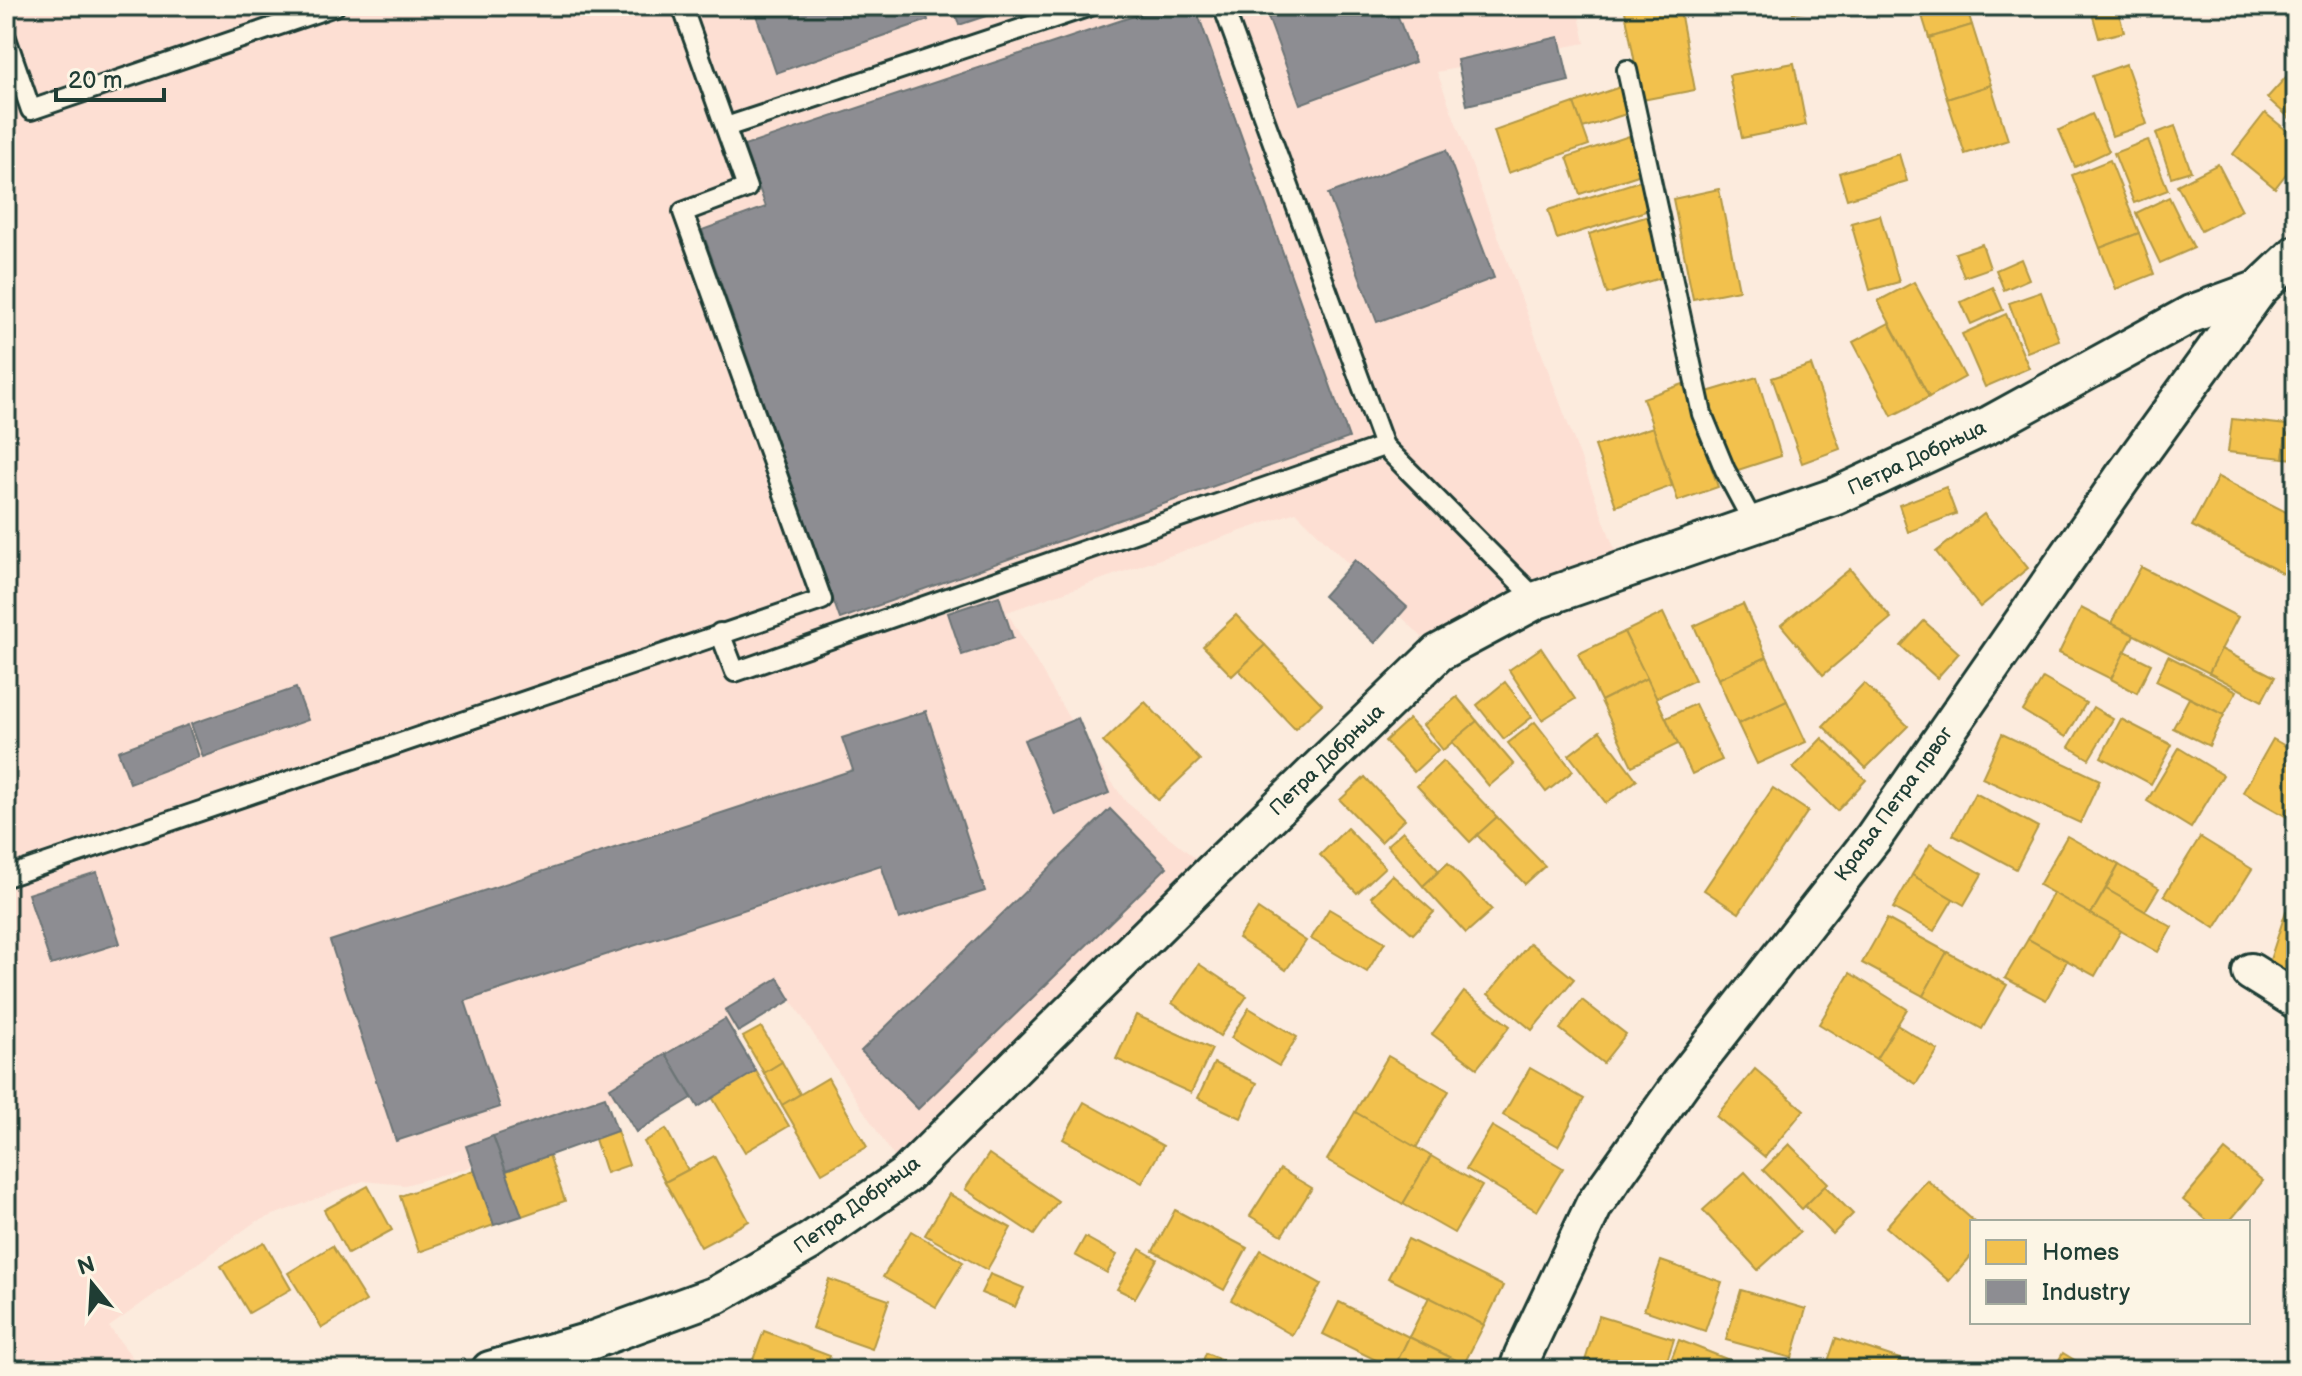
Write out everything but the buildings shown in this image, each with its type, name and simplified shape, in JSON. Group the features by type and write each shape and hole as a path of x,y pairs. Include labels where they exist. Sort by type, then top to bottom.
{"street":[{"name":"Краља Петра првог","path":"1518,1370 1594,1205 1681,1083 1873,838 2123,477 2259,289 2296,254"},
{"name":"Петра Добрњца","path":"490,1370 565,1360 716,1295 809,1242 906,1175 1438,653 1537,600 1834,497 1991,424 2191,314 2259,289"},
{"path":"2251,972 2296,1000"}],"lane":[{"path":"6,38 31,110 335,6"},
{"path":"6,877 822,600 683,212 747,188 682,6"},
{"path":"726,127 1090,6"},
{"path":"1223,6 1384,446 1537,600"},
{"path":"1627,70 1702,414 1725,470 1754,524"},
{"path":"720,633 735,672 1384,446"}],"shaded area":[{"path":"6,6 1577,6 1585,43 1437,72 1622,569 1438,653 1296,512 1007,612 1080,737 1126,802 1212,872 906,1175 787,994 582,1118 467,1168 405,1185 363,1181 255,1222 109,1327 142,1370 13,1370 6,1362"}]}
